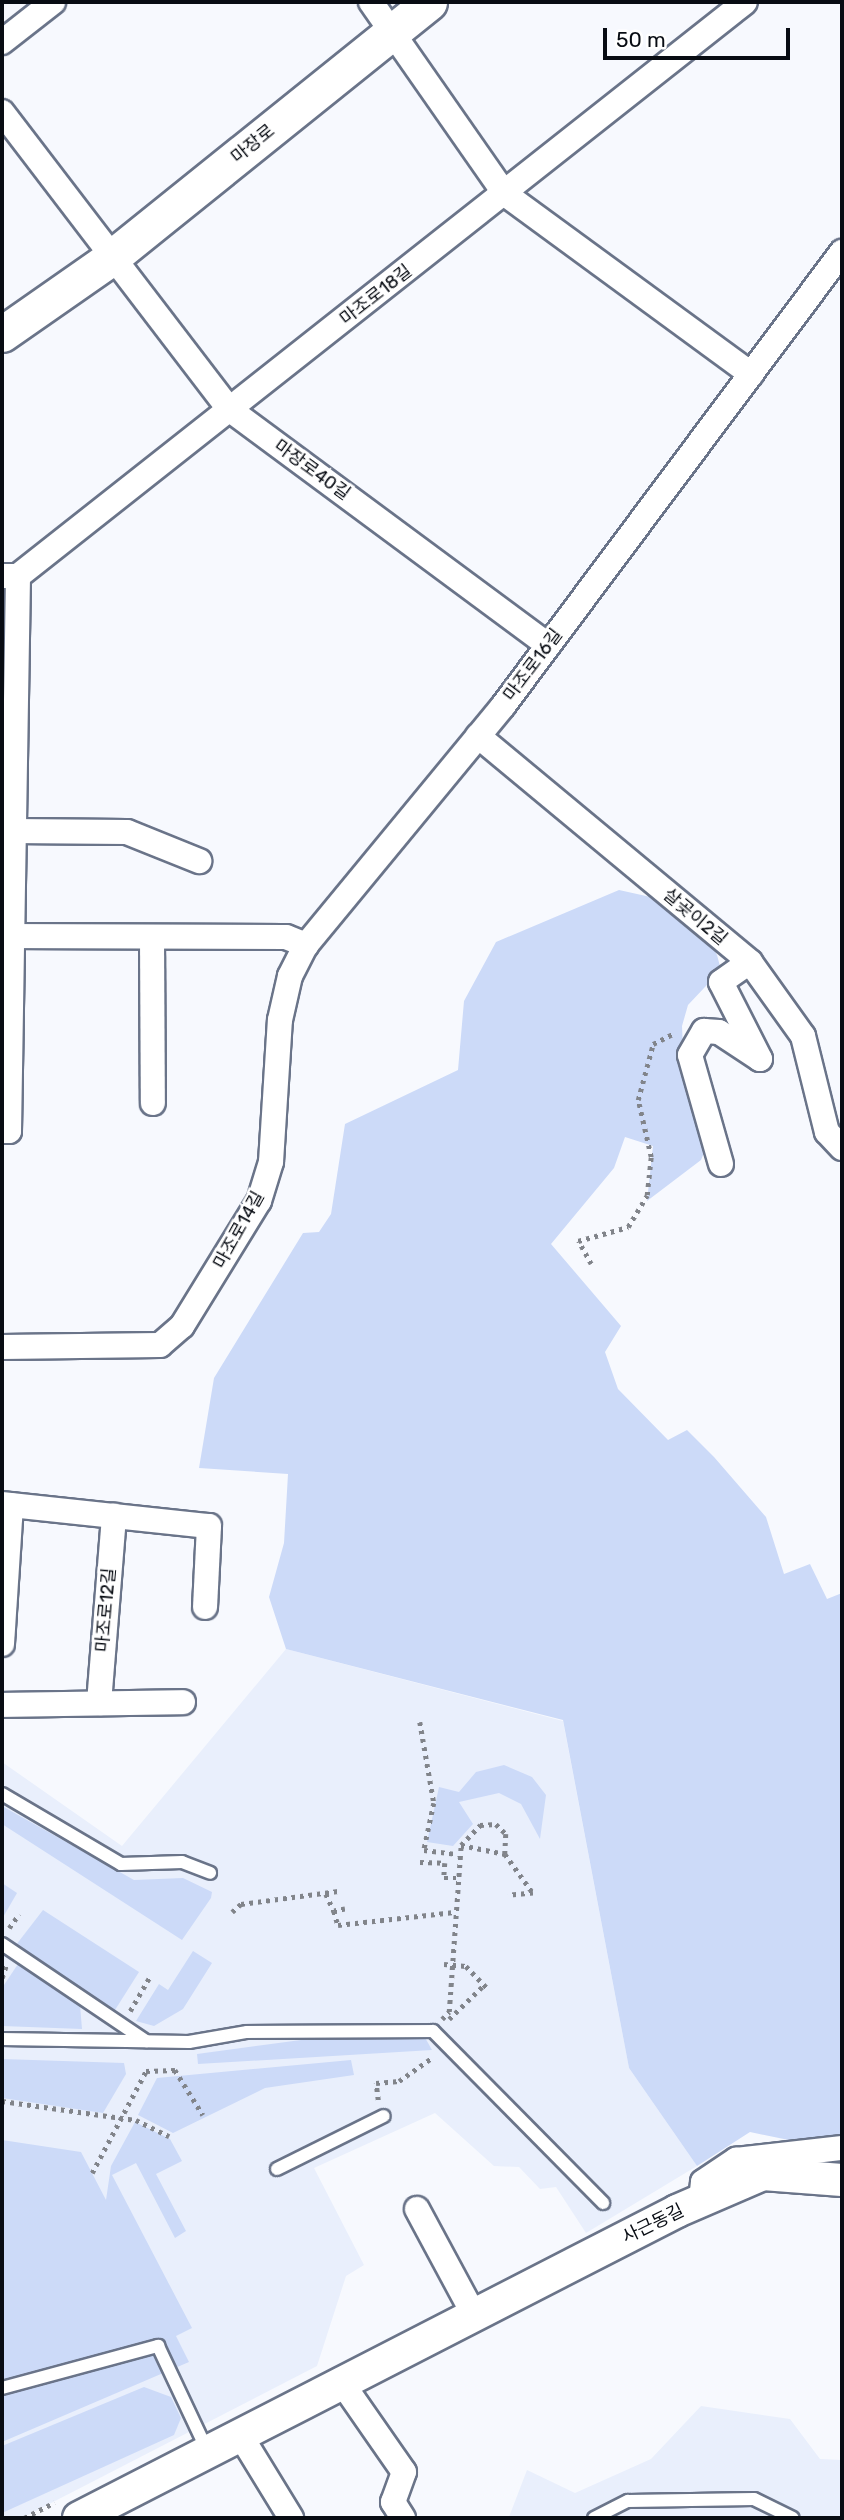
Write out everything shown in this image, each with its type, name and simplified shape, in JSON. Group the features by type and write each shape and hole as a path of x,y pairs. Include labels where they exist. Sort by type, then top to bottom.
{"main road":[{"name":"마장로","path":"2,334 111,258 429,2"}],"street":[{"path":"2,42 53,2"},
{"path":"371,2 394,30 505,194 751,374"},
{"name":"마조로18길","path":"10,576 505,194 533,164 745,2"},
{"path":"2,112 111,258"},
{"name":"마조로16길","path":"306,945 478,736 842,252"},
{"name":"마장로40길","path":"111,258 229,409 548,645"},
{"path":"2,1131 9,1131 6,936 12,831 10,576"},
{"name":"살곶이2길","path":"478,736 750,962 803,1036 827,1132 842,1148"},
{"path":"12,831 128,832 199,861"},
{"path":"6,936 286,937 306,945"},
{"path":"152,937 153,1103"},
{"name":"마조로14길","path":"2,1347 160,1345 182,1326 259,1201 271,1162 280,1020 290,976 306,945"},
{"path":"721,1164 690,1055 704,1031 719,1032 760,1059 721,982 750,962"},
{"path":"2,1644 7,1505 209,1526 205,1607"},
{"name":"마조로12길","path":"99,1703 114,1516"},
{"path":"2,1706 183,1702"},
{"path":"701,2201 704,2182 736,2160 842,2148"},
{"name":"사근동길","path":"79,2518 112,2511 207,2450 239,2433 472,2313 701,2201 763,2174 842,2180"},
{"path":"417,2209 472,2313"},
{"path":"340,2380 404,2472 393,2502 403,2518"},
{"path":"239,2433 291,2518"}],"lane":[{"path":"2,1794 92,1853 121,1864 182,1862 210,1873"},
{"path":"2,1944 147,2041"},
{"path":"2,2039 147,2041 247,2032 433,2031 603,2203"},
{"path":"277,2169 384,2116"},
{"path":"2,2388 158,2346 207,2450"},
{"path":"594,2518 628,2501 754,2499 793,2518"}],"path":[{"path":"591,1264 578,1241 628,1227 647,1195 650,1157 638,1100 653,1044 686,1028 704,1031"},
{"path":"420,1722 434,1803 424,1850 458,1854"},
{"path":"433,2031 449,2012 458,1854 461,1845 480,1825 496,1824 506,1834 505,1854 533,1893 508,1895"},
{"path":"461,1845 505,1854"},
{"path":"420,1862 445,1863 444,1878 456,1878"},
{"path":"232,1912 241,1904 338,1891"},
{"path":"326,1894 338,1925 454,1912"},
{"path":"334,1911 345,1909"},
{"path":"444,1964 466,1966 486,1987 449,2019"},
{"path":"121,2025 149,1978"},
{"path":"378,2103 376,2083 399,2081 439,2052"},
{"path":"92,2173 146,2071 176,2070 203,2115"},
{"path":"2,2101 121,2118 169,2136"}],"shaded area":[{"path":"619,890 655,898 709,940 717,955 721,970 688,1005 682,1026 684,1072 708,1143 701,1160 647,1201 653,1146 625,1137 614,1168 551,1244 621,1326 605,1352 618,1389 668,1440 687,1430 714,1457 766,1517 784,1574 810,1564 827,1599 842,1593 842,2151 750,2132 697,2166 629,2068 563,1720 286,1649 269,1597 284,1543 288,1474 199,1468 214,1378 303,1233 319,1232 331,1214 345,1124 458,1070 464,1001 496,942"},
{"path":"286,1649 563,1721 629,2068 697,2166 586,2233 556,2187 540,2189 519,2167 494,2166 435,2113 314,2168 364,2265 346,2276 317,2366 22,2518 2,2518 2,1762 122,1846"},
{"path":"504,1765 532,1777 546,1795 540,1839 521,1804 499,1793 459,1802 473,1824 453,1846 427,1842 439,1787 459,1792 476,1772"},
{"path":"2,1806 134,1880 183,1878 212,1892 211,1898 182,1940 2,1824"},
{"path":"2,1883 17,1893 2,1919"},
{"path":"43,1910 139,1972 115,2010 16,1945"},
{"path":"193,1951 212,1963 183,2009 154,2026 136,2021 159,1984 168,1990"},
{"path":"18,1964 80,2005 82,2029 2,2026 2,1988"},
{"path":"423,2034 432,2050 198,2064 197,2054 316,2038"},
{"path":"2,2059 124,2063 126,2074 103,2113 2,2098"},
{"path":"351,2060 354,2075 265,2088 173,2133 138,2115 157,2078"},
{"path":"135,2122 170,2139 182,2161 156,2174 186,2231 175,2238 136,2163 112,2175 192,2328 176,2336 189,2362 2,2442 2,2140 81,2152 106,2200 111,2166"},
{"path":"144,2387 171,2397 181,2418 174,2435 2,2513 2,2446"},
{"path":"701,2406 790,2419 820,2459 842,2460 842,2518 498,2518 509,2517 527,2470 575,2493 651,2459"}]}
